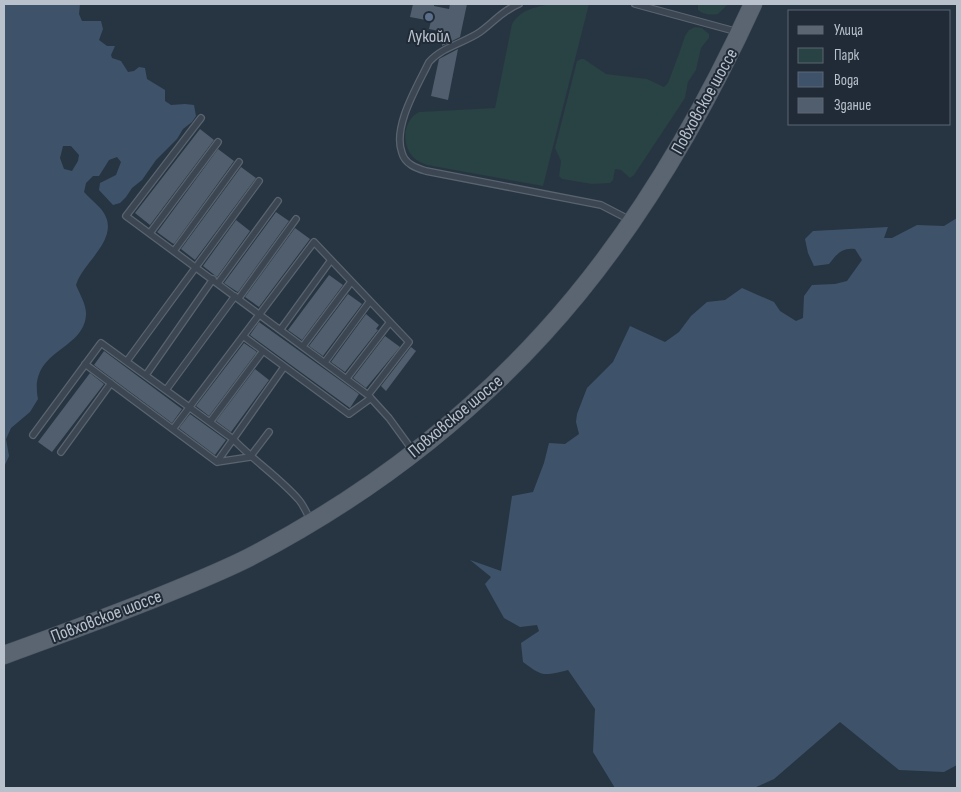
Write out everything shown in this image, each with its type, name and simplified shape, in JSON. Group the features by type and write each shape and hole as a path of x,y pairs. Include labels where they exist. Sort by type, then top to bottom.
{"main road":[{"name":"Повховское шоссе","path":"4,655 137,605 246,559 312,522 414,452 473,404 544,333 576,296 632,221 662,176 703,106 754,4"}],"lane":[{"path":"519,4 499,15 481,31 467,40 435,55 429,62 404,119 401,135 402,154 407,162 416,168 426,171 602,205 632,221"},
{"path":"636,4 740,32"},
{"path":"201,118 126,216 347,378 370,397 402,434 414,452"},
{"path":"150,233 218,142"},
{"path":"174,251 239,162"},
{"path":"127,361 259,181"},
{"path":"146,375 215,281 278,201"},
{"path":"166,390 296,219"},
{"path":"173,429 189,407 314,242 409,342 370,397 349,414 243,336"},
{"path":"281,329 331,260"},
{"path":"303,346 351,282"},
{"path":"324,362 370,301"},
{"path":"347,378 390,322"},
{"path":"33,435 101,342 232,439 250,457 290,490 312,522"},
{"path":"210,422 263,351"},
{"path":"85,364 216,462 250,457 269,432"},
{"path":"216,462 284,367"},
{"path":"61,452 111,383"}],"green space":[{"path":"550,4 589,4 543,186 427,165 415,158 409,152 405,139 407,126 414,116 419,112 495,108 512,24 524,12"},
{"path":"698,4 728,4 718,14 705,14 698,10"},
{"path":"695,27 702,28 709,34 709,38 701,48 696,70 688,82 685,98 634,175 630,178 621,170 615,169 613,180 610,183 592,184 562,179 559,176 561,161 555,148 577,61 584,59 606,74 647,79 664,87 668,83 685,36 689,30"}],"water":[{"path":"4,4 80,4 79,14 82,21 101,21 103,29 99,40 107,46 115,46 111,55 112,58 121,61 128,72 134,71 139,67 145,68 147,79 165,90 165,101 171,105 194,105 196,116 120,203 113,205 99,190 100,183 116,175 121,162 117,157 109,160 99,176 93,176 86,183 84,192 101,209 107,219 108,229 100,248 80,276 76,285 86,310 83,326 77,336 49,360 41,370 37,383 38,399 30,412 11,428 6,439 9,456 4,467","holes":["63,146 71,146 79,155 72,171 64,169 60,158"]},
{"path":"957,218 957,765 944,772 899,770 840,722 774,779 754,788 615,788 593,752 595,709 568,670 544,674 539,673 523,662 521,643 539,631 537,625 520,627 504,618 485,584 491,577 470,560 501,571 512,496 533,492 549,443 565,444 579,434 576,422 577,414 587,388 613,362 630,326 665,342 679,332 691,316 707,302 725,300 742,288 774,302 780,311 796,321 803,318 804,296 812,285 835,284 847,281 862,260 855,249 847,249 837,254 829,264 814,266 808,253 805,239 813,231 888,227 884,238 892,238 917,225 944,226"}],"building":[{"path":"413,4 434,4 434,6 449,9 450,4 467,4 460,37 442,46 444,32 429,29 431,21 410,17"},
{"path":"458,49 448,100 431,96 439,59"},
{"path":"200,129 214,140 150,225 135,213"},
{"path":"218,149 234,161 174,244 157,232"},
{"path":"241,167 256,178 195,260 181,249"},
{"path":"276,212 289,221 238,292 224,283"},
{"path":"236,220 250,231 217,277 203,266"},
{"path":"295,228 310,239 259,307 245,297"},
{"path":"329,275 343,285 302,340 288,330"},
{"path":"348,294 362,304 323,356 309,346"},
{"path":"366,314 379,325 376,329 378,330 345,372 331,362"},
{"path":"259,322 359,394 350,408 250,335"},
{"path":"385,336 400,347 366,388 353,378"},
{"path":"244,343 257,352 209,416 196,406"},
{"path":"411,347 416,351 386,391 381,386"},
{"path":"104,351 182,409 172,423 94,365"},
{"path":"255,369 269,380 231,432 216,421"},
{"path":"90,373 104,384 52,452 38,442"},
{"path":"190,414 226,440 215,455 179,428"}],"place":[{"name":"Лукойл","path":"429,17"}]}
